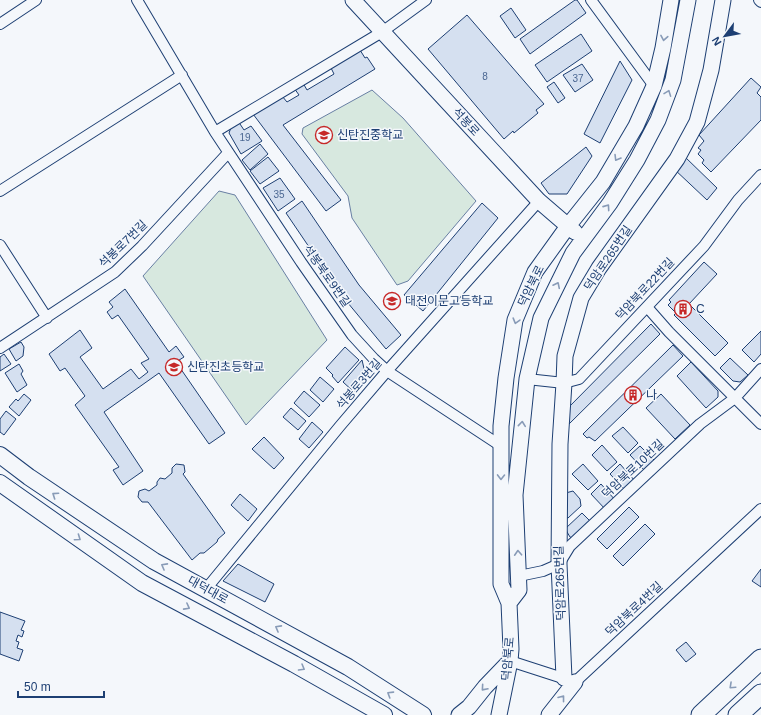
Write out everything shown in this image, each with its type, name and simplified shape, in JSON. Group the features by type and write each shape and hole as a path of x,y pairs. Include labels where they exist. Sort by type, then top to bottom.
{"highway":[{"path":"701,715 761,659"},
{"path":"738,715 761,694"}],"main road":[{"name":"대덕대로","path":"0,455 29,477 154,561 348,667 423,715"},
{"name":"대덕대로","path":"0,483 142,583 294,664 384,715"}],"street":[{"path":"0,24 36,0"},
{"name":"석봉북로9번길","path":"137,0 228,153 352,335 387,371 501,446"},
{"name":"석봉로","path":"353,0 539,201 584,238"},
{"path":"215,132 382,32 426,0"},
{"path":"591,0 654,86"},
{"name":"덕암북로","path":"499,715 510,661 509,603 500,584 501,426 506,378 515,320 535,272 568,226 603,182 636,126 654,86 663,48 671,0"},
{"name":"덕암북로","path":"509,603 519,590 515,495 527,379 541,318 573,253 610,203 633,166 658,120 673,80 688,0"},
{"name":"덕암로265번길","path":"569,680 559,564 560,444 565,356 581,298 599,268 677,159 697,122 711,70 723,0"},
{"path":"0,191 182,74"},
{"name":"석봉로7번길","path":"0,348 115,272 142,246 228,153"},
{"name":"덕암북로22번길","path":"564,383 578,378 704,246 738,200 761,175"},
{"name":"석봉로3번길","path":"206,589 387,371 539,201"},
{"path":"0,245 47,318"},
{"path":"647,306 669,332 761,424"},
{"name":"덕암북로10번길","path":"559,564 570,546 700,424 735,398 761,369"},
{"path":"527,379 564,383"},
{"name":"덕암북로4번길","path":"569,680 761,509"},
{"path":"519,576 543,571 559,564"},
{"path":"459,715 469,707 485,687 510,661 569,680 549,715"}],"shaded area":[{"path":"372,90 403,118 476,201 408,281 397,285 352,218 348,196 302,134 303,128"},
{"path":"219,191 235,195 327,340 246,425 143,276"}],"building":[{"path":"577,0 586,13 530,54 520,39"},
{"path":"511,8 526,30 515,38 500,16"},
{"path":"467,15 544,104 536,110 538,113 514,133 513,131 504,139 428,49"},
{"path":"581,34 592,51 547,82 535,65"},
{"path":"360,50 375,69 283,125 341,200 326,211 253,114 282,96 287,102 299,95 294,88 303,83 307,90 334,74 331,68"},
{"path":"620,61 632,80 600,143 584,134"},
{"path":"582,64 593,80 575,92 563,75"},
{"path":"751,78 761,87 757,93 761,97 761,120 711,172 702,163 704,160 698,154 701,150 698,148 704,141 699,135"},
{"path":"554,82 565,98 558,103 547,87"},
{"path":"238,121 244,130 251,126 262,141 241,154 229,133 232,125"},
{"path":"260,144 268,154 250,170 242,160"},
{"path":"586,147 592,156 567,194 549,194 541,183"},
{"path":"684,156 717,188 707,200 673,168"},
{"path":"268,157 279,171 260,184 250,171"},
{"path":"280,178 295,199 278,211 263,188"},
{"path":"302,201 359,285 401,335 386,349 343,297 286,213"},
{"path":"482,203 498,218 423,311 404,295"},
{"name":"C","path":"704,262 717,274 689,304 728,343 715,356 674,315 676,313 668,305 671,302 669,300"},
{"path":"125,289 169,352 176,346 184,357 176,362 225,433 209,444 159,373 104,412 143,471 123,485 113,470 119,467 75,405 85,396 65,368 60,371 49,354 80,330 92,348 80,357 103,389 131,369 139,379 148,372 141,363 149,359 118,315 112,319 107,312 113,307 109,302"},
{"path":"651,324 660,334 567,426 566,410"},
{"path":"761,331 761,354 754,362 742,350"},
{"path":"21,342 24,347 23,356 16,361 9,349"},
{"name":"나","path":"673,345 683,356 595,441 589,437 587,438 583,434"},
{"path":"345,347 359,360 338,383 326,368"},
{"path":"4,354 11,364 0,371 0,357"},
{"path":"730,358 748,375 740,382 733,381 720,368"},
{"path":"362,360 366,377 354,392 343,382"},
{"path":"691,362 718,391 718,397 706,408 677,376"},
{"path":"19,364 23,371 21,374 27,385 17,392 5,373"},
{"path":"320,377 334,389 323,402 310,390"},
{"path":"304,391 320,405 309,417 294,403"},
{"path":"24,394 31,400 19,416 9,407 16,399 18,401"},
{"path":"661,394 690,425 675,439 646,408"},
{"path":"291,408 306,421 298,430 283,417"},
{"path":"6,411 16,419 4,435 0,432 0,419"},
{"path":"312,422 323,432 309,448 299,439"},
{"name":"나","path":"623,427 638,443 628,453 612,436"},
{"path":"264,437 284,458 274,469 252,449"},
{"path":"602,445 617,462 607,471 592,455"},
{"path":"640,446 656,462 646,472 630,455"},
{"path":"176,464 184,465 185,472 183,474 225,533 204,553 200,553 192,560 148,502 142,502 138,497 139,491 145,489 149,491 157,485 160,478 165,479 172,473 172,468"},
{"path":"583,464 598,481 588,490 572,474"},
{"path":"620,464 635,481 625,490 610,474"},
{"path":"601,484 616,501 606,510 591,494"},
{"path":"573,491 580,499 581,506 568,518 563,518 562,494"},
{"path":"240,494 257,509 248,521 231,505"},
{"path":"629,507 639,517 607,549 597,539"},
{"path":"582,513 593,524 574,539 570,537 566,528"},
{"path":"645,524 655,534 623,566 613,556"},
{"path":"238,564 274,584 265,602 223,581"},
{"path":"761,569 761,587 752,581"},
{"path":"0,612 25,621 21,630 24,631 22,637 18,635 16,641 19,642 17,648 23,650 19,661 0,654"},
{"path":"686,642 696,654 686,662 676,650"}],"place":[{"name":"신탄진중학교","path":"324,135"},
{"name":"대전이문고등학교","path":"392,301"},
{"name":"C","path":"683,309"},
{"name":"신탄진초등학교","path":"174,367"},
{"name":"나","path":"633,395"}]}
